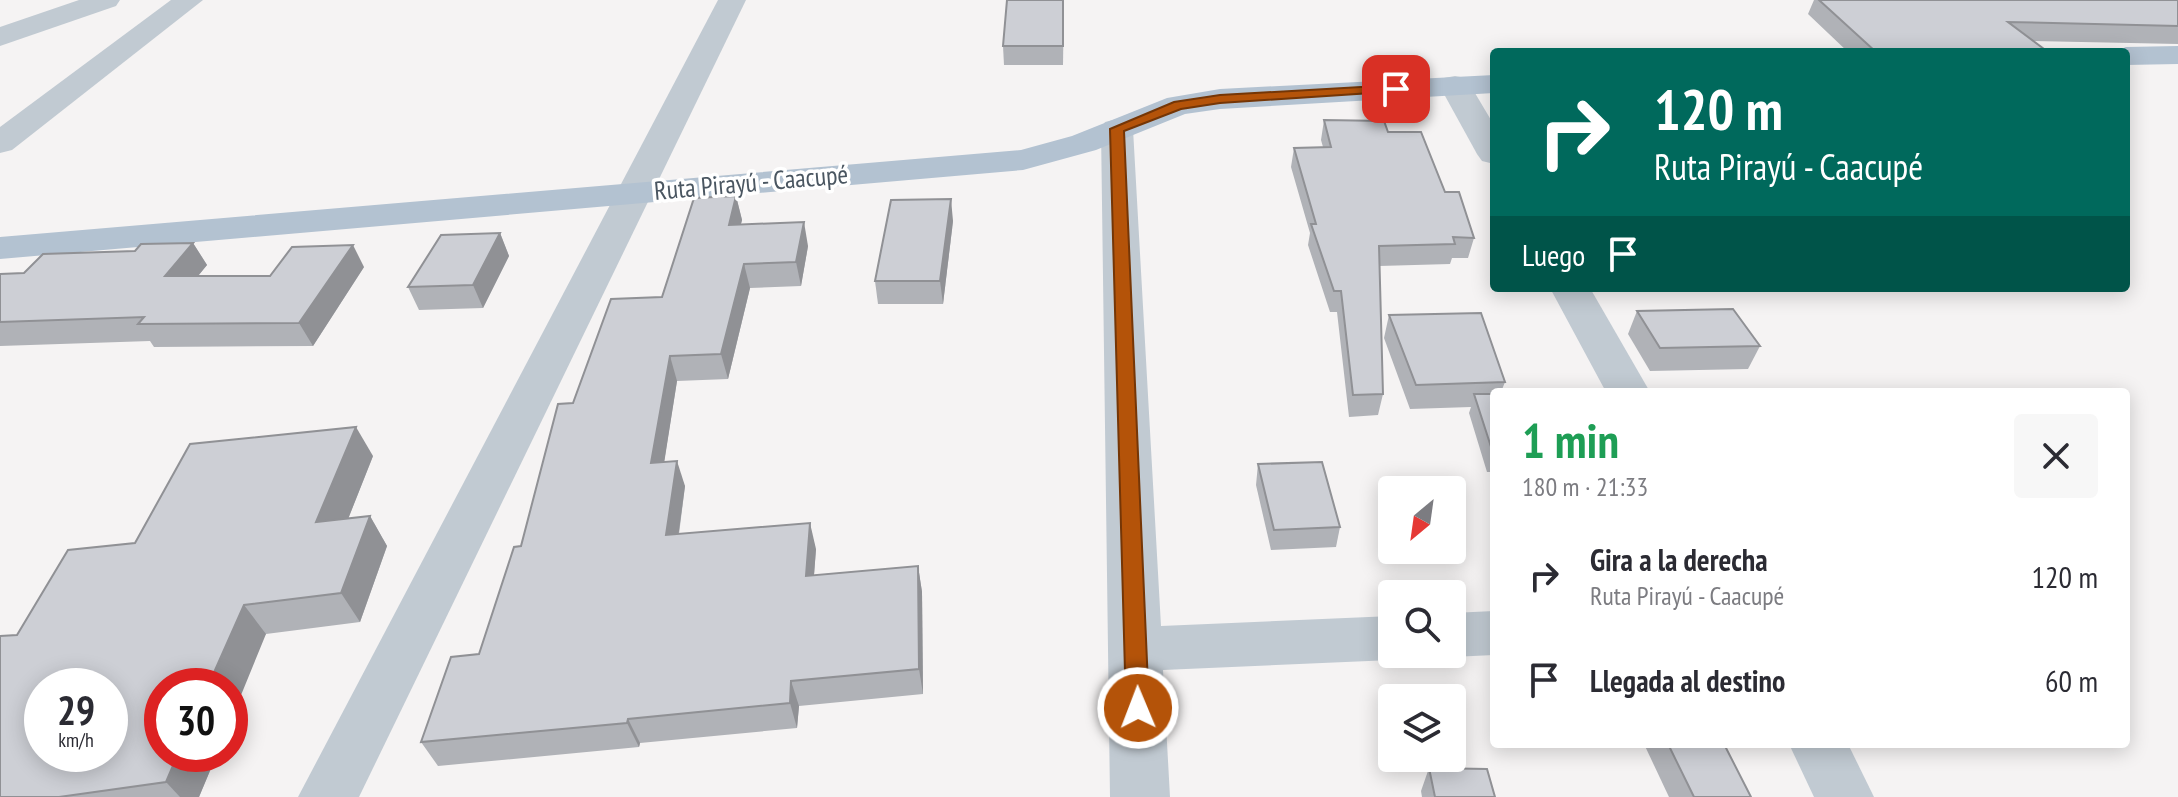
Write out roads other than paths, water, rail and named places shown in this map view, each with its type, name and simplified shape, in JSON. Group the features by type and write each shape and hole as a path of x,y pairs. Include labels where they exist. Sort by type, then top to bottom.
{"main road":[{"path":"2130,56 2178,55"},
{"name":"Ruta Pirayú - Caacupé","path":"0,248 1023,160 1084,143 1178,105 1220,99 1490,84"}],"street":[{"path":"0,37 106,0"},
{"path":"0,143 189,0"},
{"path":"328,797 732,0"},
{"path":"1455,85 1490,147"},
{"path":"1117,129 1140,797"},
{"path":"1572,292 1626,388"},
{"path":"1466,634 1490,633"},
{"path":"1136,649 1378,639"},
{"path":"1820,748 1844,797"}]}
